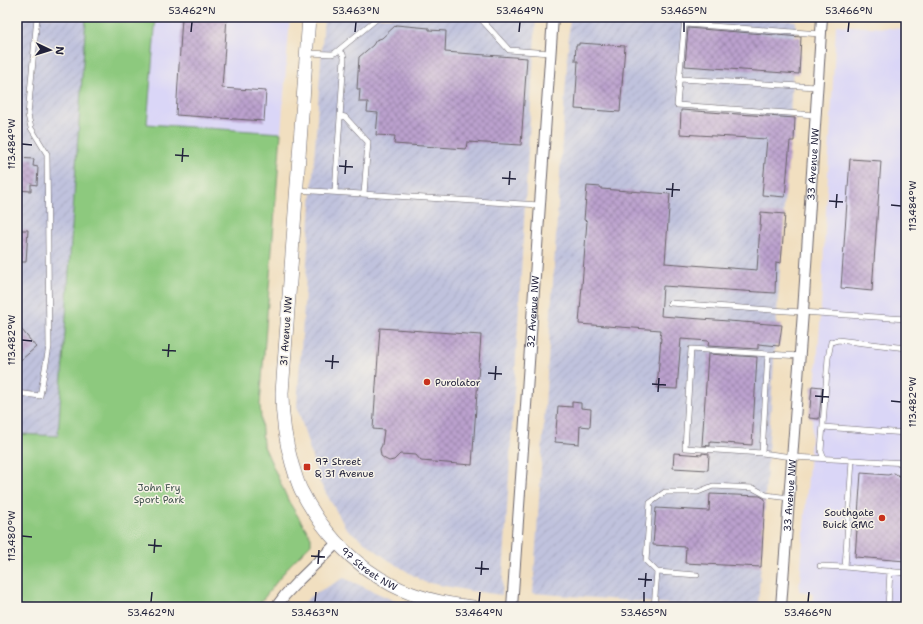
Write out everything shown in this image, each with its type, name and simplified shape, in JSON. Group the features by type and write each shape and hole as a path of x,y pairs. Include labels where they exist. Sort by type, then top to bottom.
{"street":[{"name":"31 Avenue NW","path":"309,17 282,410 283,427 290,458 301,489 323,526 337,543"},
{"name":"32 Avenue NW","path":"512,607 553,17"},
{"name":"33 Avenue NW","path":"781,607 803,312 822,17"},
{"name":"97 Street NW","path":"337,543 374,574 392,584 427,598 458,606 473,607"},
{"path":"276,607 298,581 337,543"}],"lane":[{"path":"17,393 40,396 49,347 47,154 30,128 28,115 37,17"},
{"path":"306,52 332,54 379,17"},
{"path":"467,17 481,19 509,50 550,53"},
{"path":"685,17 677,105 815,115"},
{"path":"685,24 820,34"},
{"path":"335,192 344,58 343,54 339,50"},
{"path":"680,79 817,87"},
{"path":"341,116 345,117 368,142 364,194"},
{"path":"296,190 540,205"},
{"path":"670,303 906,319"},
{"path":"824,459 821,452 828,358 831,342 838,340 906,348"},
{"path":"799,356 691,349 685,448 762,453 792,457 906,463"},
{"path":"762,453 768,354"},
{"path":"823,427 906,433"},
{"path":"845,567 852,460"},
{"path":"696,575 657,572 646,561 650,503 664,492 698,492 713,486 753,488 766,495 789,498"},
{"path":"820,566 906,573"},
{"path":"654,607 657,572"},
{"path":"888,607 890,572"}],"shaded area":[{"path":"17,17 86,17 58,436 17,434"},
{"path":"156,17 290,17 281,133 147,124"},
{"path":"324,17 536,17 502,595 424,582 387,559 346,528 319,481 297,406"},
{"path":"570,17 750,17 796,21 758,607 707,607 533,593"},
{"path":"836,25 906,29 906,607 812,607 813,593 799,591 820,325"},
{"path":"344,578 408,607 299,607 314,594"}],"green space":[{"name":"John Fry Sport Park","path":"86,17 156,17 147,124 281,133 260,405 263,444 289,502 311,537 311,544 289,566 257,607 17,607 17,434 58,436"}],"building":[{"path":"182,17 227,17 222,88 266,91 264,121 176,115"},
{"path":"396,25 446,31 445,52 527,58 521,145 467,142 466,149 394,144 395,136 376,135 378,113 367,112 368,102 359,102 360,89 357,89 359,57 373,45 376,40 382,38"},
{"path":"688,28 801,37 799,74 685,66"},
{"path":"579,43 625,46 620,112 575,109 578,61 575,61 576,45 579,45"},
{"path":"681,110 795,118 794,141 790,141 785,197 762,195 767,139 680,134"},
{"path":"17,158 34,159 33,166 38,167 37,185 31,184 31,191 17,190"},
{"path":"850,159 881,161 872,291 841,288"},
{"path":"587,186 601,187 601,189 670,194 665,263 757,270 761,212 785,214 781,263 776,262 775,293 663,286 661,316 782,325 779,346 758,344 758,349 708,346 709,341 681,339 677,389 657,388 661,330 579,324 587,221 584,220"},
{"path":"17,230 28,230 26,262 17,262"},
{"path":"17,324 36,347 21,360 17,355"},
{"name":"Purolator","path":"380,328 481,335 472,465 421,461 416,455 400,454 394,460 389,461 381,456 380,449 384,430 373,429"},
{"path":"708,354 757,357 752,445 710,442 710,446 702,445"},
{"path":"812,386 822,387 819,419 809,418"},
{"path":"572,402 581,403 581,408 591,409 590,427 580,426 579,444 555,442 558,406 572,407"},
{"path":"674,453 709,454 708,470 673,468"},
{"name":"Southgate Buick GMC","path":"861,473 888,475 894,473 906,478 906,561 855,557"},
{"path":"710,494 760,496 765,499 761,567 685,563 686,547 653,545 656,508 709,511"}],"place":[{"name":"Purolator","path":"427,382"},
{"name":"97 Street & 31 Avenue","path":"307,467"},
{"name":"Southgate Buick GMC","path":"882,518"}]}
